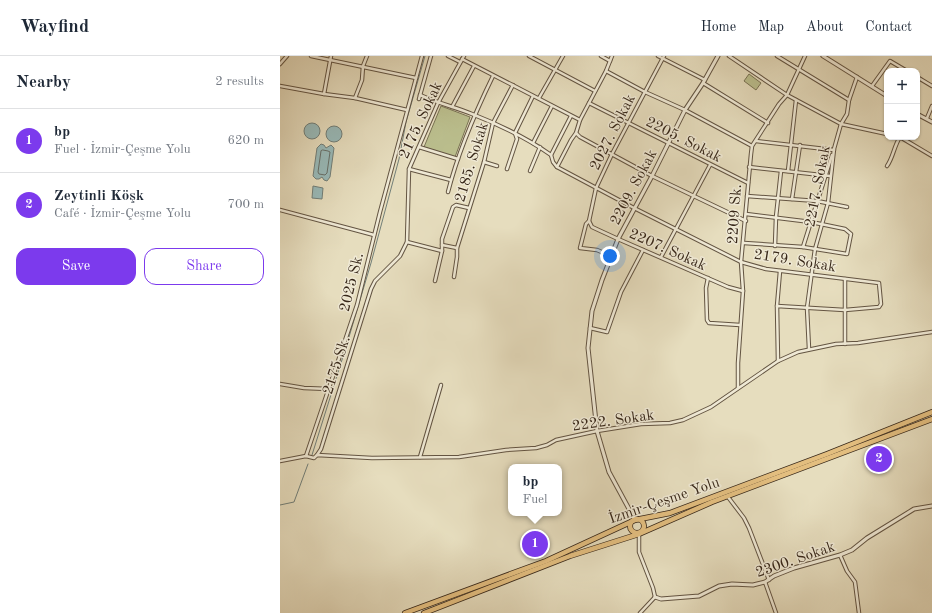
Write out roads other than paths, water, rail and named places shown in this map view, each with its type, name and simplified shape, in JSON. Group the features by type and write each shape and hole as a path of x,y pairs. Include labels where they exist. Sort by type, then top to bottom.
{"highway":[{"name":"İzmir-Çeşme Yolu","path":"405,613 546,561 634,520 670,513 820,457 932,412"},
{"name":"İzmir-Çeşme Yolu","path":"424,613 570,556 639,534 728,496 932,419"},
{"path":"634,520 640,520 644,525 642,532 639,534 633,532 630,528 631,523 634,520"}],"street":[{"path":"280,64 286,56"},
{"path":"311,56 416,78"},
{"path":"324,94 331,56"},
{"path":"355,98 362,80 363,66 367,56"},
{"name":"2025 Sk.","path":"306,456 330,389 357,305 374,235 422,56"},
{"path":"419,99 431,56"},
{"path":"448,56 462,59 580,120"},
{"path":"530,56 595,91"},
{"path":"539,98 563,56"},
{"path":"601,56 610,61"},
{"path":"420,95 438,103 474,115 515,133 551,155 553,162 557,167 576,132 580,120 606,71 612,56"},
{"path":"658,56 664,57 768,123"},
{"name":"2209. Sokak","path":"634,520 609,472 597,431 588,348 594,302 618,239 685,110 704,82 718,56"},
{"path":"729,56 787,95 841,124 884,133"},
{"path":"777,56 849,100"},
{"path":"606,71 645,92 685,110 752,146 779,104 787,95 805,56"},
{"path":"823,56 884,94"},
{"name":"2027. Sokak","path":"611,256 597,250 580,248 586,224 589,221 596,188 612,154 664,57"},
{"name":"2175. Sokak","path":"375,281 400,256 407,242 409,169 438,103 462,59"},
{"path":"885,68 890,61 902,68"},
{"path":"452,107 474,66"},
{"path":"872,86 884,69"},
{"path":"448,192 458,158 474,115 493,76"},
{"name":"2217. Sokak","path":"809,349 807,308 815,249 828,203 834,149 841,124 847,114 849,100 857,77"},
{"path":"920,79 932,86"},
{"name":"2185. Sokak","path":"454,277 457,248 484,162 493,123 512,85"},
{"path":"280,86 355,98 407,110"},
{"path":"507,169 517,139 515,133 533,96"},
{"path":"788,171 796,100"},
{"name":"2205. Sokak","path":"589,103 629,122 748,184"},
{"path":"533,143 552,106"},
{"path":"927,118 932,106"},
{"path":"920,115 932,122"},
{"path":"551,155 571,116"},
{"path":"576,132 580,137 652,176 746,221"},
{"path":"887,166 898,140"},
{"path":"905,140 932,156"},
{"path":"756,141 834,149 803,247"},
{"name":"2209 Sk.","path":"738,388 740,325 743,291 741,262 752,146"},
{"path":"792,200 800,146"},
{"path":"419,147 458,158"},
{"path":"530,171 540,147"},
{"path":"484,162 497,166"},
{"path":"661,258 710,165"},
{"name":"2179. Sokak","path":"557,167 741,262 766,269 879,283 881,304 879,307 845,310"},
{"path":"749,167 830,176"},
{"path":"409,169 451,180"},
{"path":"775,246 776,217 781,171"},
{"path":"747,196 817,201 847,207"},
{"path":"435,281 442,251 442,239 453,206 456,205 469,208"},
{"path":"280,210 374,235"},
{"path":"743,243 803,247 848,254 851,234 845,229 811,222 746,214"},
{"name":"2207. Sokak","path":"589,221 592,227 618,239 728,287 743,291"},
{"path":"407,242 442,251"},
{"path":"442,245 457,248"},
{"path":"590,328 607,332 621,292 643,250"},
{"path":"778,361 777,306 780,271"},
{"path":"708,278 706,288 707,320 709,323 740,325"},
{"path":"844,344 845,279"},
{"name":"2175 Sk.","path":"317,455 321,449 371,289 375,281"},
{"path":"777,306 845,310"},
{"name":"2222. Sokak","path":"280,461 306,456 314,458 317,455 372,458 459,457 506,450 536,448 547,445 556,440 597,431 641,424 670,423 683,420 711,407 778,361 798,352 809,349 932,332"},
{"path":"280,384 304,388 330,389"},
{"path":"420,457 441,385"},
{"path":"728,496 750,528 769,580"},
{"name":"2300. Sokak","path":"655,597 661,599 699,596 719,586 732,584 753,585 765,582 794,568 840,555 852,550 867,538 914,509 932,506"},
{"path":"639,534 638,552 653,588 655,597 640,613"},
{"path":"840,555 848,571 856,582 859,613"},
{"path":"765,582 776,613"}],"water":[{"path":"312,123 318,125 320,131 318,137 312,139 306,137 304,131 306,125"},
{"path":"334,126 340,128 342,134 340,140 334,142 328,140 326,134 328,128"},
{"path":"321,144 326,148 331,145 334,148 330,177 327,181 322,177 316,179 313,176 317,148"},
{"path":"313,186 323,188 322,199 312,198"}],"waterway":[{"path":"312,455 371,263 399,159 406,122 425,56"},
{"path":"280,505 294,502 308,464"}],"place":[{"name":"Zeytinli Köşk","path":"879,459"},
{"name":"bp","path":"535,544"}]}
